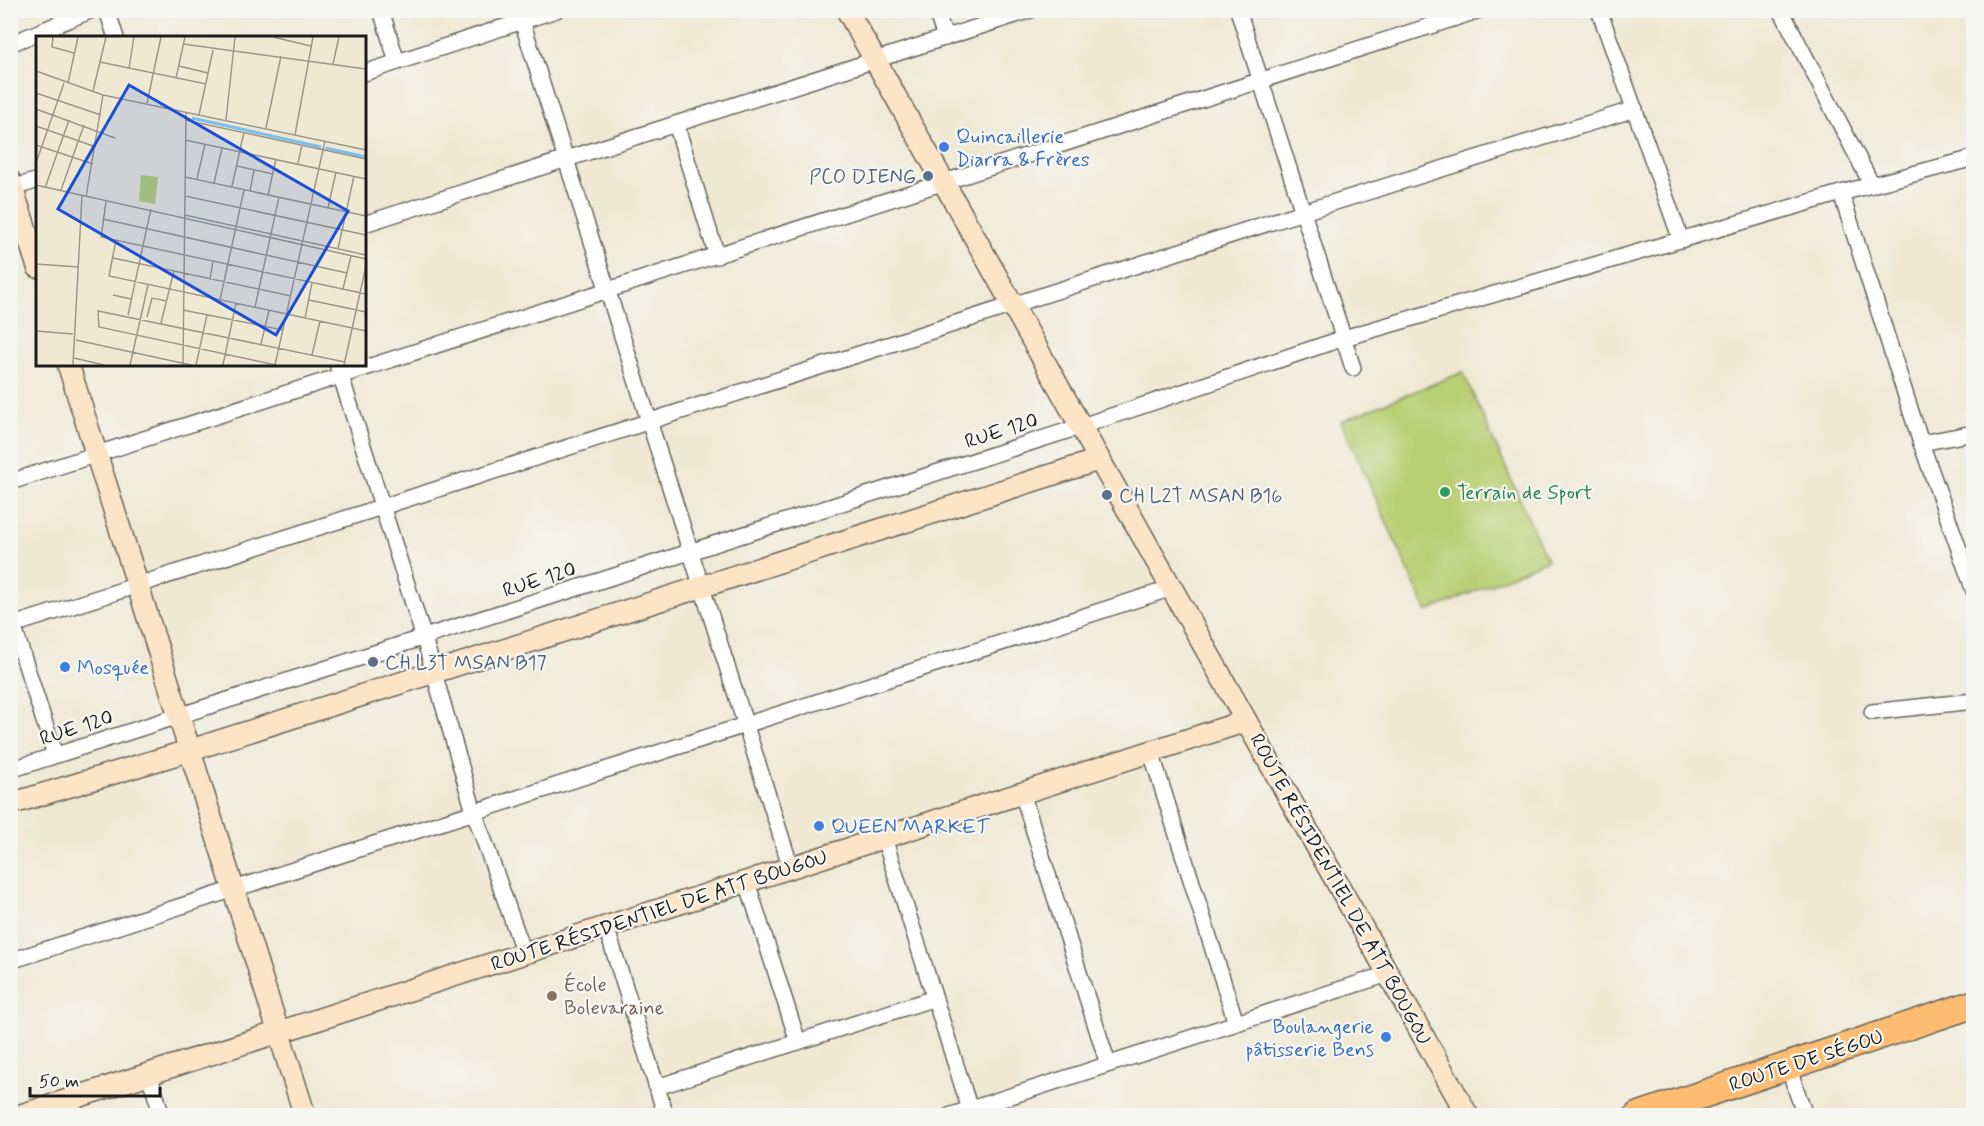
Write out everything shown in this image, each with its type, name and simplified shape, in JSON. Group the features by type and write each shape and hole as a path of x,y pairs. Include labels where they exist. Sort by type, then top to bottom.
{"highway":[{"name":"ROUTE DE SÉGOU","path":"1638,1116 1974,1004"}],"street":[{"path":"10,44 92,10"},
{"path":"107,10 115,36"},
{"path":"381,10 397,62"},
{"path":"366,72 556,10"},
{"path":"847,10 1011,306 1246,721"},
{"path":"936,10 945,38"},
{"path":"366,223 1031,10"},
{"path":"1238,10 1353,368"},
{"path":"366,363 608,291 1261,82 1460,14 1480,10"},
{"path":"1599,10 1681,240"},
{"path":"1781,10 1872,184"},
{"path":"522,21 791,868"},
{"path":"55,755 12,626 1303,212 1635,109"},
{"path":"676,124 717,256"},
{"name":"RUE 120","path":"10,770 1079,427 1344,338 1872,184 1974,158"},
{"path":"36,180 11,186 36,261"},
{"path":"1841,193 1921,443 1970,573 1974,591"},
{"path":"69,366 305,1116"},
{"path":"10,482 356,366"},
{"path":"339,371 424,638 474,812 524,953"},
{"path":"1921,443 1974,433"},
{"path":"10,804 191,750 1098,460"},
{"path":"10,961 1172,588"},
{"path":"1872,712 1974,701"},
{"name":"ROUTE RÉSIDENTIEL DE ATT BOUGOU","path":"18,1116 1246,721 1388,974 1460,1114"},
{"path":"1151,752 1236,1023"},
{"path":"1022,793 1108,1064"},
{"path":"884,838 971,1112"},
{"path":"747,882 798,1042"},
{"path":"606,927 666,1116"},
{"path":"949,1116 971,1112 1108,1064 1388,974"},
{"path":"657,1087 935,998"},
{"path":"1788,1066 1805,1116"},
{"path":"149,1074 162,1116"}],"green space":[{"name":"Terrain de Sport","path":"1463,372 1547,560 1427,612 1341,421"}],"place":[{"name":"Quincaillerie Diarra & Frères","path":"944,147"},
{"name":"PCO DIENG","path":"928,176"},
{"name":"Terrain de Sport","path":"1445,492"},
{"name":"CH L2T MSAN B16","path":"1107,495"},
{"name":"CH L3T MSAN B17","path":"373,662"},
{"name":"Mosquée","path":"65,667"},
{"name":"QUEEN MARKET","path":"819,826"},
{"name":"École Bolevaraine","path":"552,996"},
{"name":"Boulangerie pâtisserie Bens","path":"1386,1037"}]}
